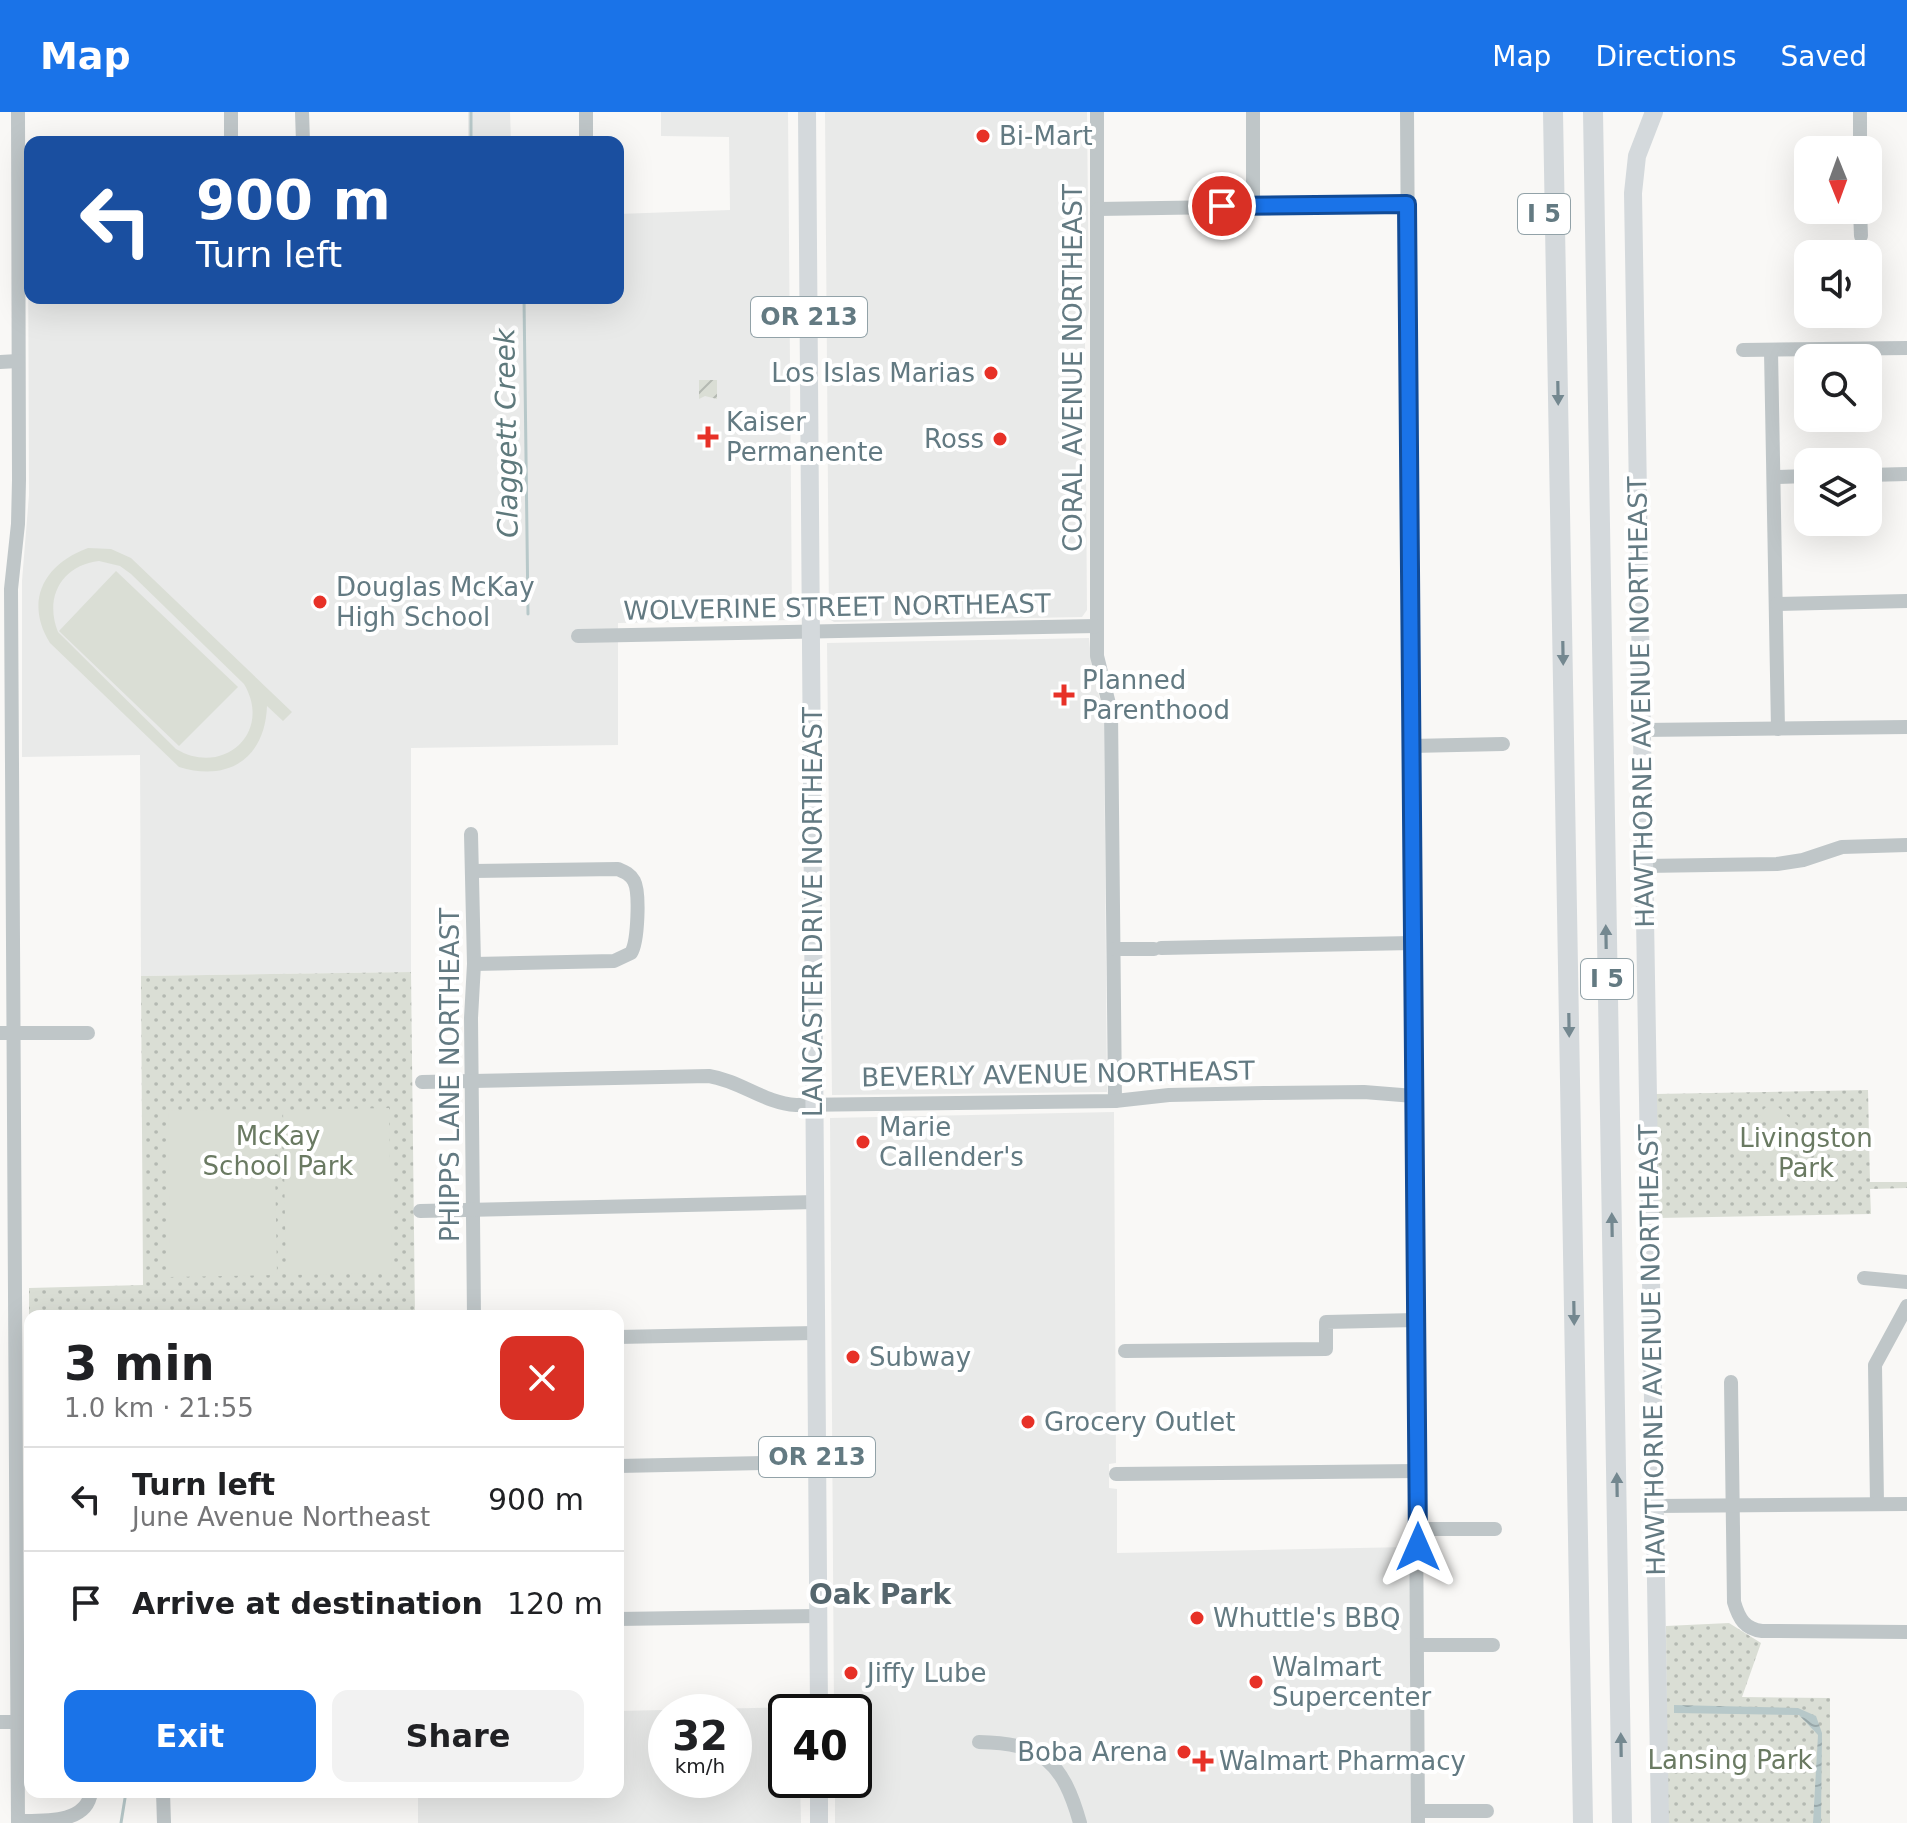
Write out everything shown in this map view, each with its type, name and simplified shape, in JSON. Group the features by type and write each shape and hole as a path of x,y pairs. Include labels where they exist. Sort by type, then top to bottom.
{"highway":[{"name":"I 5","path":"1541,112 1544,224 1557,315"},
{"name":"I 5","path":"1553,112 1583,1823"},
{"name":"I 5","path":"1594,112 1622,1823"}],"main road":[{"name":"LANCASTER DRIVE NORTHEAST","path":"807,112 819,1694"},
{"name":"HAWTHORNE AVENUE NORTHEAST","path":"1654,112 1637,156 1633,193 1660,1823"},
{"path":"819,1798 819,1823"}],"street":[{"path":"18,112 18,512 5,589 7,1139 23,1371 18,1822 74,1819 88,1808 90,1798"},
{"path":"231,112 231,136"},
{"path":"302,112 303,136"},
{"path":"586,112 586,136"},
{"name":"CORAL AVENUE NORTHEAST","path":"1097,112 1097,662 1111,712 1115,1101"},
{"path":"1253,112 1253,205"},
{"path":"1407,112 1418,1817 1487,1811"},
{"path":"1860,112 1860,136"},
{"path":"1098,209 1407,204"},
{"path":"1861,224 1861,236"},
{"path":"1743,350 1907,348"},
{"path":"1771,351 1778,729"},
{"path":"0,362 18,361"},
{"path":"1882,475 1907,474"},
{"path":"1775,477 1794,476"},
{"path":"1777,604 1907,601"},
{"name":"WOLVERINE STREET NORTHEAST","path":"578,636 1097,626"},
{"path":"1641,730 1907,727"},
{"path":"1411,746 1503,744"},
{"name":"PHIPPS LANE NORTHEAST","path":"471,834 474,1310"},
{"path":"1644,866 1777,864 1803,860 1842,847 1907,845"},
{"path":"473,871 618,869 633,878 636,886 637,938 631,953 614,961 474,964"},
{"path":"1114,949 1413,943"},
{"path":"7,1033 88,1033"},
{"name":"BEVERLY AVENUE NORTHEAST","path":"422,1082 709,1076 738,1084 773,1102 814,1105 1115,1101 1169,1095 1264,1093 1364,1092 1414,1096"},
{"path":"420,1211 816,1202"},
{"path":"0,1264 16,1264"},
{"path":"1864,1278 1907,1282"},
{"path":"1877,1504 1875,1365 1907,1306"},
{"path":"1125,1351 1326,1349 1326,1322 1416,1320"},
{"path":"624,1337 816,1333"},
{"path":"1731,1382 1734,1602 1744,1624 1762,1631 1907,1632"},
{"path":"624,1466 817,1462"},
{"path":"1116,1474 1417,1471"},
{"path":"1655,1506 1907,1504"},
{"path":"1418,1529 1495,1529"},
{"path":"624,1619 818,1616"},
{"path":"1418,1645 1493,1645"},
{"path":"0,1722 18,1722"},
{"path":"979,1742 1019,1745 1046,1757 1065,1782 1080,1823"},
{"path":"163,1798 164,1823"}],"shaded area":[{"path":"468,112 510,112 511,136 468,136"},
{"name":"Douglas McKay High School","path":"661,112 788,112 792,620 618,623 618,745 411,748 411,972 141,976 140,755 22,757 22,581 29,495 28,304 624,304 624,214 730,210 729,137 661,136"},
{"path":"825,112 1087,112 1087,610 1082,617 834,622 829,619"},
{"path":"1089,638 1092,669 1104,715 1107,1092 832,1095 827,643"},
{"path":"1114,1112 1116,1463 1109,1464 1109,1488 1117,1489 1117,1553 1409,1547 1412,1823 835,1823 835,1798 872,1798 872,1694 834,1694 830,1118"},
{"path":"752,1708 768,1708 768,1798 800,1798 801,1823 418,1823 418,1798 624,1798 624,1711 648,1710 648,1798 752,1798"}],"green space":[{"path":"699,380 717,380 717,399 705,396 699,399"},
{"path":"88,548 111,549 131,558 292,712 283,721 267,706 259,740 241,762 213,771 179,767 50,643 42,628 39,599 43,586 50,574 73,555","holes":["99,561 120,566 244,684 251,702 252,719 248,733 226,754 211,758 176,749 58,632 53,607 59,585 66,576 75,569"]},
{"path":"116,571 238,687 179,746 59,631"},
{"name":"McKay School Park","path":"411,972 415,1310 29,1310 29,1288 143,1285 141,976"},
{"name":"Livingston Park","path":"1868,1090 1870,1182 1907,1182 1907,1188 1870,1189 1871,1214 1658,1218 1655,1094"},
{"path":"1772,1101 1801,1129 1764,1167 1745,1149 1768,1125 1759,1114"},
{"path":"389,1108 392,1273 286,1275 283,1110"},
{"path":"274,1109 277,1275 170,1277 168,1111"},
{"name":"Lansing Park","path":"1729,1623 1761,1643 1742,1697 1830,1698 1830,1823 1667,1823 1666,1626"}],"water":[{"path":"1674,1705 1798,1708 1816,1716 1822,1733 1821,1823 1813,1823 1818,1735 1799,1715 1674,1713"}],"waterway":[{"name":"Claggett Creek","path":"471,112 471,136"},
{"name":"Claggett Creek","path":"524,304 528,614"},
{"name":"Claggett Creek","path":"121,1823 125,1798"}],"place":[{"name":"Bi-Mart","path":"983,136"},
{"name":"Los Islas Marias","path":"991,373"},
{"name":"Kaiser Permanente","path":"708,437"},
{"name":"Ross","path":"1000,439"},
{"name":"Douglas McKay High School","path":"320,602"},
{"name":"Planned Parenthood","path":"1064,695"},
{"name":"Marie Callender's","path":"863,1142"},
{"name":"Subway","path":"853,1357"},
{"name":"Grocery Outlet","path":"1028,1422"},
{"name":"Whuttle's BBQ","path":"1197,1618"},
{"name":"Jiffy Lube","path":"851,1673"},
{"name":"Walmart Supercenter","path":"1256,1682"},
{"name":"Boba Arena","path":"1184,1752"},
{"name":"Walmart Pharmacy","path":"1203,1761"}],"district":[{"name":"Oak Park","path":"880,1594"}],"route":[{"path":"1222,206 1407,204 1418,1547"}]}
